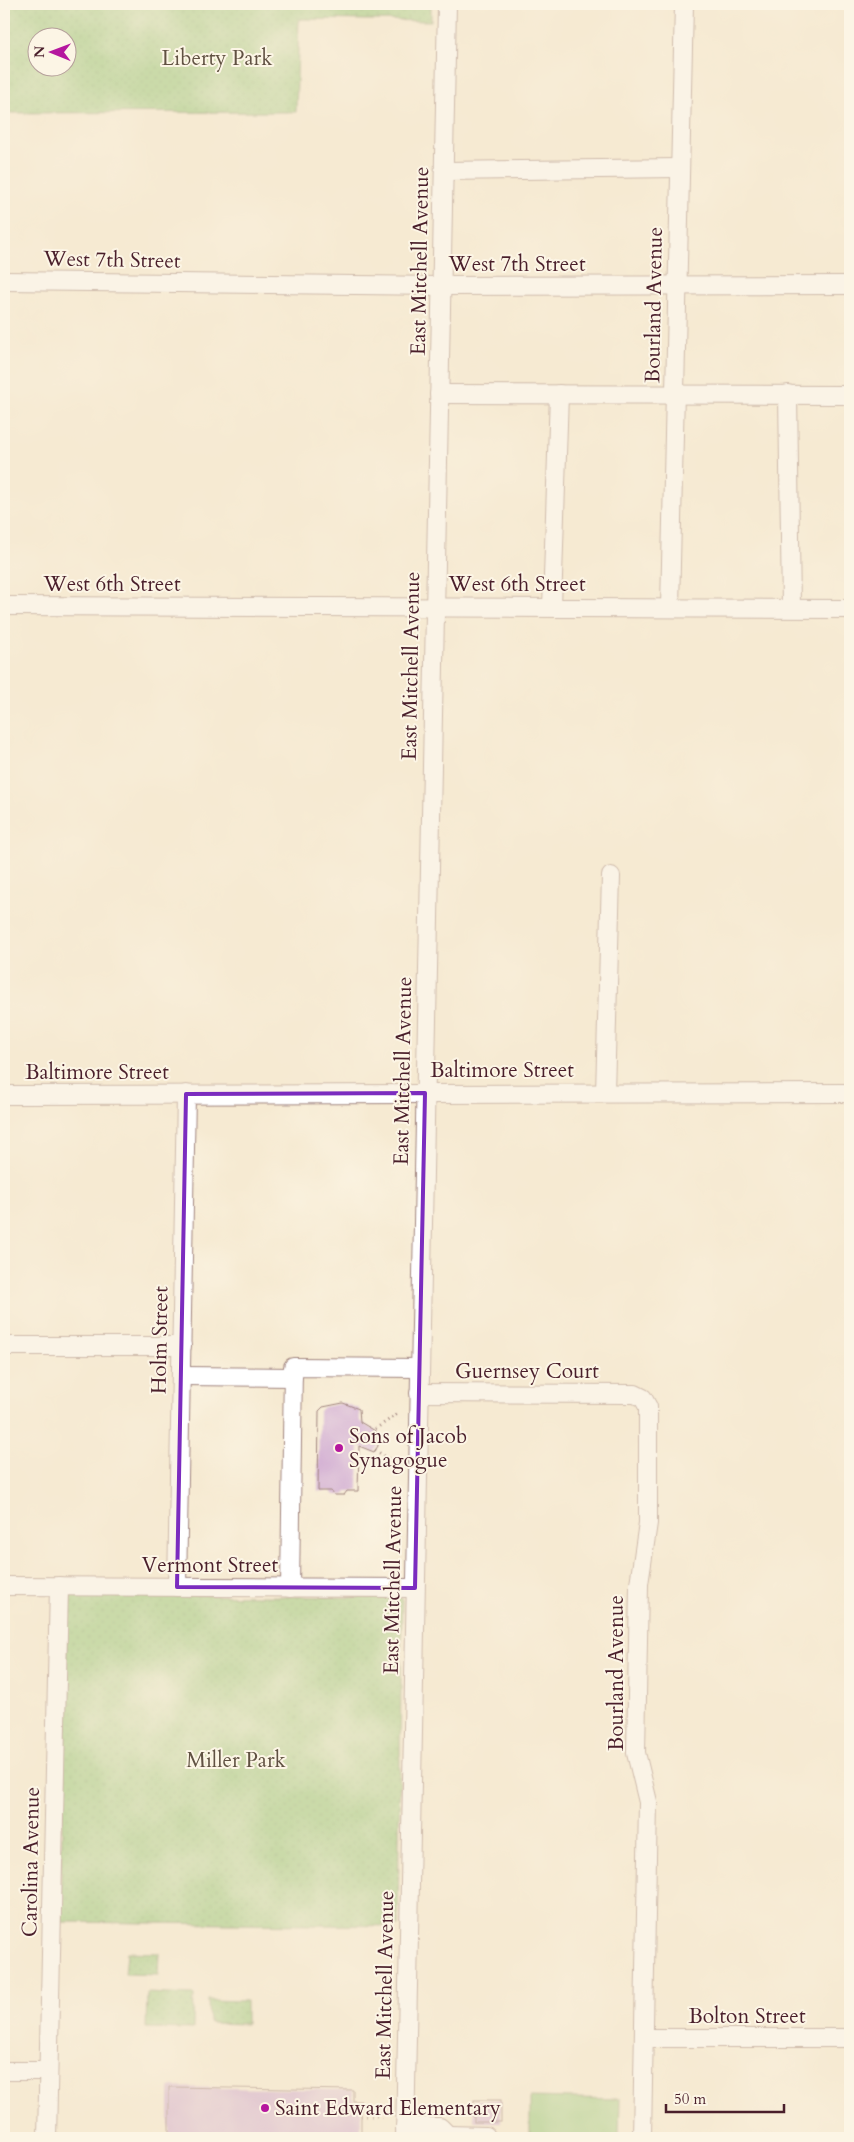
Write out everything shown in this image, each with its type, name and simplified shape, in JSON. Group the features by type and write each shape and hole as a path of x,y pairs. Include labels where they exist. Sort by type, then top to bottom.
{"street":[{"name":"East Mitchell Avenue","path":"405,2133 447,4"},
{"name":"Bourland Avenue","path":"670,607 684,4"},
{"path":"444,171 679,168"},
{"name":"West 7th Street","path":"4,281 442,286 850,285"},
{"path":"439,394 850,395"},
{"path":"552,607 559,394"},
{"path":"788,394 791,608"},
{"name":"West 6th Street","path":"4,606 850,609"},
{"path":"605,1093 611,876"},
{"name":"Baltimore Street","path":"4,1095 850,1093"},
{"name":"Holm Street","path":"177,1587 186,1094"},
{"path":"4,1346 182,1346"},
{"path":"290,1588 294,1367 420,1368"},
{"path":"182,1376 293,1377"},
{"name":"Guernsey Court","path":"419,1393 635,1394"},
{"name":"Bourland Avenue","path":"635,1394 643,1398 648,1408 648,1523 639,1584 636,1753 648,1802 642,2138"},
{"name":"Vermont Street","path":"4,1586 415,1588"},
{"name":"Carolina Avenue","path":"47,2138 59,1586"},
{"name":"Bolton Street","path":"644,2038 850,2038"},
{"path":"4,2071 48,2071"},
{"path":"405,2133 440,2127 448,2137 486,2136 487,2138"}],"path":[{"path":"375,1429 399,1413"},
{"path":"375,1450 398,1465"},
{"path":"361,2116 386,2116"}],"highlighted area":[{"path":"425,1093 415,1588 177,1587 186,1094"}],"green space":[{"name":"Liberty Park","path":"4,4 431,4 431,21 299,19 296,112 4,113"},
{"name":"Miller Park","path":"67,1593 402,1598 398,1926 60,1922"},
{"path":"127,1952 159,1953 158,1975 125,1974"},
{"path":"147,1993 194,1995 193,2029 146,2028"},
{"path":"208,2000 246,2001 246,2024 209,2023"},
{"path":"530,2097 620,2099 619,2138 530,2138"}],"building":[{"name":"Sons of Jacob Synagogue","path":"343,1403 359,1409 360,1422 377,1432 378,1446 374,1452 359,1446 358,1491 347,1491 344,1495 334,1495 331,1491 318,1491 319,1411 323,1407"},
{"name":"Saint Edward Elementary","path":"169,2087 353,2090 353,2101 361,2101 361,2133 348,2132 348,2138 169,2138"},
{"path":"474,2100 501,2100 501,2122 474,2122"}],"place":[{"name":"Sons of Jacob Synagogue","path":"339,1448"},
{"name":"Saint Edward Elementary","path":"265,2108"}]}
